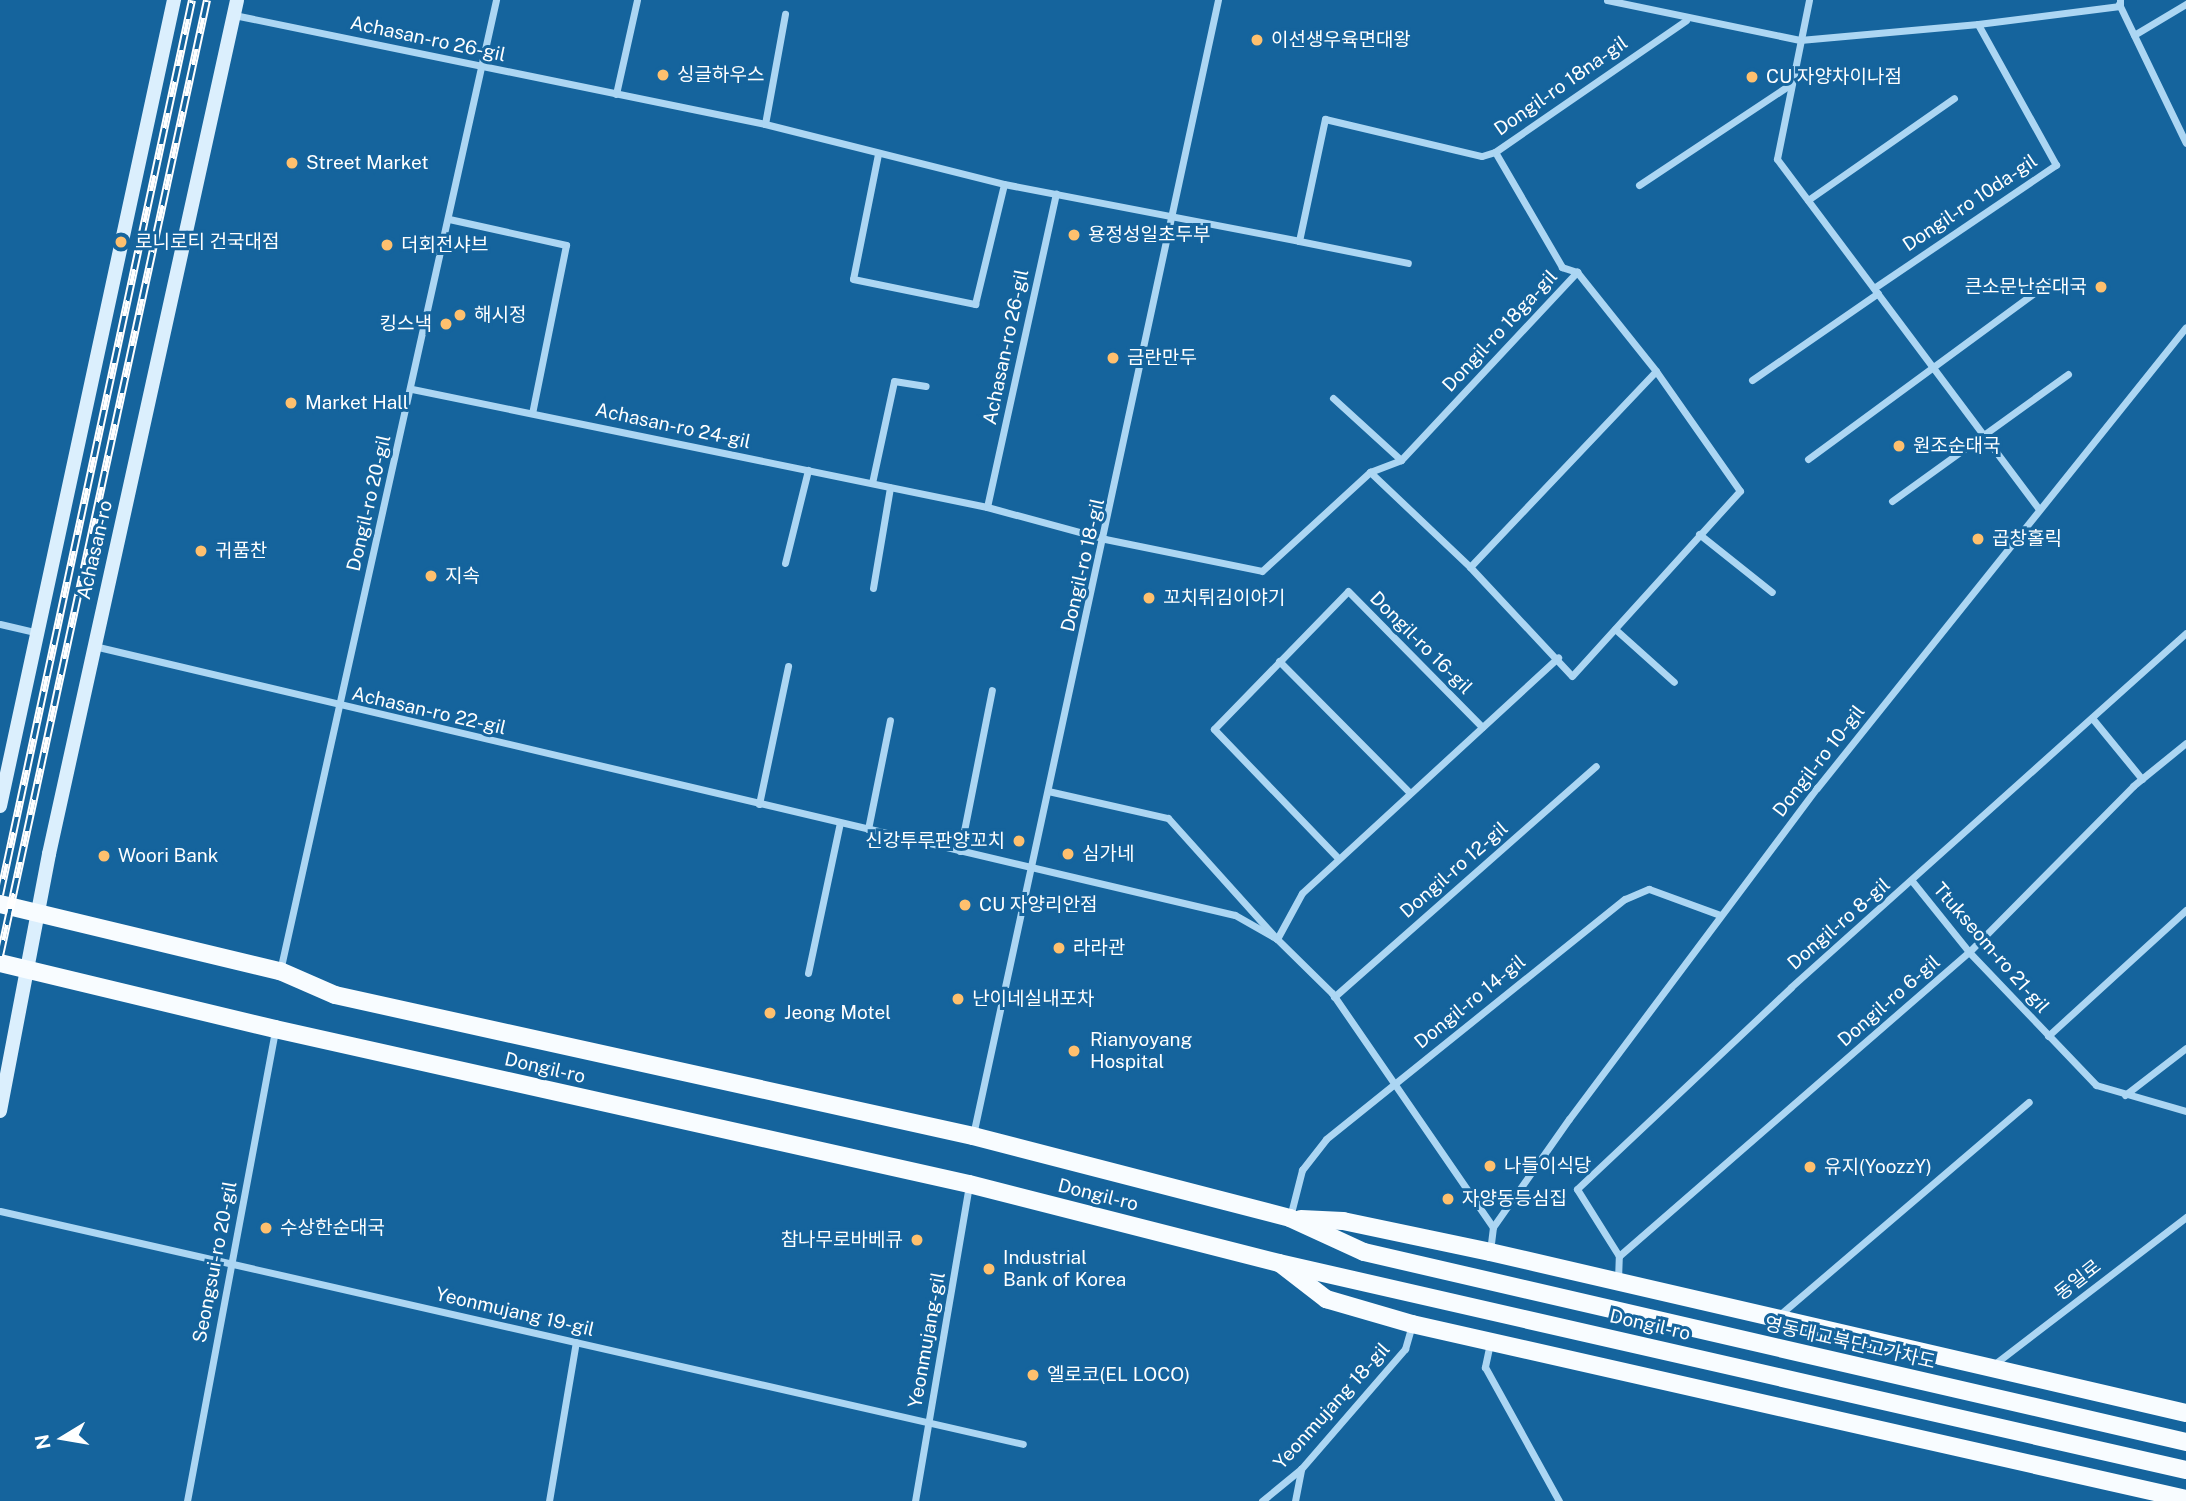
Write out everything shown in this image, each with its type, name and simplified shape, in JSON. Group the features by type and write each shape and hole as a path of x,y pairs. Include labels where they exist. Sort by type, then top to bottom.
{"main road":[{"name":"Achasan-ro","path":"0,806 174,0"},
{"name":"Achasan-ro","path":"0,1111 93,646 237,0"},
{"name":"Dongil-ro","path":"0,904 280,971 335,995 973,1136 1290,1218 1364,1252 1505,1285"},
{"name":"Dongil-ro","path":"0,963 275,1030 970,1184 1279,1263 2186,1470"},
{"name":"Dongil-ro","path":"1290,1218 1343,1221 1490,1252 2186,1413"},
{"path":"1279,1263 1326,1299 1412,1324 2186,1499"},
{"name":"영동대교북단고가차도","path":"1505,1285 2186,1442"}],"street":[{"name":"Dongil-ro 20-gil","path":"280,971 412,388 496,0"},
{"path":"617,94 637,0"},
{"name":"Dongil-ro 18-gil","path":"973,1136 1030,868 1105,539 1218,0"},
{"path":"1607,0 1686,20 1800,40 1978,24 2119,2 2186,143"},
{"path":"1809,0 1777,159 2038,508"},
{"path":"2134,35 2186,4"},
{"path":"765,124 785,14"},
{"name":"Achasan-ro 26-gil","path":"234,15 765,124 1004,184 1174,217"},
{"name":"Dongil-ro 18na-gil","path":"1299,242 1325,119 1482,156 1494,152 1686,20"},
{"name":"Dongil-ro 10da-gil","path":"1752,380 2056,165 1978,24"},
{"path":"1639,186 1791,84"},
{"path":"1808,200 1954,98"},
{"name":"Dongil-ro 18ga-gil","path":"1105,539 1262,571 1370,472 1401,460 1577,271 1562,267 1494,152"},
{"name":"Achasan-ro 26-gil","path":"878,154 853,279 975,304 1004,184"},
{"name":"Achasan-ro 26-gil","path":"987,507 1056,194"},
{"path":"1174,217 1408,263"},
{"path":"449,219 566,245 532,413"},
{"path":"1370,472 1470,567 1572,676 1740,491 1656,371 1577,271"},
{"path":"1808,459 2049,281"},
{"name":"Dongil-ro 10-gil","path":"1493,1227 1720,915 2038,508 2186,327"},
{"path":"1470,567 1656,371"},
{"path":"1892,501 1985,437 2068,374"},
{"path":"872,483 894,381 926,386"},
{"name":"Achasan-ro 24-gil","path":"412,388 987,507 1105,539"},
{"path":"1333,398 1401,460"},
{"path":"785,563 808,470"},
{"path":"873,588 890,487"},
{"path":"1699,534 1772,592"},
{"name":"Dongil-ro 16-gil","path":"1338,858 1214,729 1348,592 1482,727"},
{"path":"0,624 36,632"},
{"path":"1615,629 1674,681"},
{"name":"Dongil-ro 8-gil","path":"1619,1256 1577,1189 2186,633"},
{"name":"Achasan-ro 22-gil","path":"93,646 1030,868"},
{"path":"1277,939 1302,893 1408,791 1558,658"},
{"path":"1279,661 1408,791"},
{"path":"759,804 788,666"},
{"path":"960,850 992,690"},
{"path":"2092,718 2142,779"},
{"path":"868,829 890,720"},
{"name":"Dongil-ro 6-gil","path":"1619,1256 1969,952 2142,779 2186,743"},
{"name":"Dongil-ro 12-gil","path":"1334,997 1595,766"},
{"path":"1048,791 1168,818 1277,939 1334,997 1493,1227 1490,1252"},
{"path":"808,973 840,823"},
{"path":"1030,868 1235,915 1277,939"},
{"name":"Ttukseom-ro 21-gil","path":"1912,881 1969,952 2096,1085 2186,1111"},
{"name":"Dongil-ro 14-gil","path":"1290,1218 1303,1170 1326,1139 1625,898 1648,889 1720,915"},
{"name":"Ttukseom-ro 21-gil","path":"2048,1035 2186,910"},
{"name":"Seongsui-ro 20-gil","path":"187,1501 275,1030"},
{"path":"2125,1095 2186,1048"},
{"path":"1776,1317 2029,1102"},
{"name":"Yeonmujang-gil","path":"915,1501 970,1184"},
{"name":"Yeonmujang 19-gil","path":"0,1211 1023,1444"},
{"name":"동일로","path":"1990,1368 2186,1217"},
{"path":"1618,1280 1619,1256"},
{"name":"Yeonmujang 18-gil","path":"1262,1501 1301,1469 1405,1349 1412,1324"},
{"path":"549,1501 576,1342"},
{"path":"1490,1342 1485,1367 1559,1501"},
{"path":"1295,1501 1301,1469"}],"railway":[{"path":"0,895 192,0"},
{"path":"0,956 207,0"}],"place":[{"name":"이선생우육면대왕","path":"1257,40"},
{"name":"싱글하우스","path":"663,75"},
{"name":"CU 자양차이나점","path":"1752,77"},
{"name":"Street Market","path":"292,163"},
{"name":"용정성일초두부","path":"1074,235"},
{"name":"로니로티 건국대점","path":"121,242"},
{"name":"더회전샤브","path":"387,245"},
{"name":"큰소문난순대국","path":"2101,287"},
{"name":"해시정","path":"460,315"},
{"name":"킹스낵","path":"446,324"},
{"name":"금란만두","path":"1113,358"},
{"name":"Market Hall","path":"291,403"},
{"name":"원조순대국","path":"1899,446"},
{"name":"곱창홀릭","path":"1978,539"},
{"name":"귀품찬","path":"201,551"},
{"name":"지속","path":"431,576"},
{"name":"꼬치튀김이야기","path":"1149,598"},
{"name":"신강투루판양꼬치","path":"1019,841"},
{"name":"심가네","path":"1068,854"},
{"name":"Woori Bank","path":"104,856"},
{"name":"CU 자양리안점","path":"965,905"},
{"name":"라라관","path":"1059,948"},
{"name":"난이네실내포차","path":"958,999"},
{"name":"Jeong Motel","path":"770,1013"},
{"name":"Rianyoyang Hospital","path":"1074,1051"},
{"name":"나들이식당","path":"1490,1166"},
{"name":"유지(YoozzY)","path":"1810,1167"},
{"name":"자양동등심집","path":"1448,1199"},
{"name":"수상한순대국","path":"266,1228"},
{"name":"참나무로바베큐","path":"917,1240"},
{"name":"Industrial Bank of Korea","path":"989,1269"},
{"name":"엘로코(EL LOCO)","path":"1033,1375"}]}
